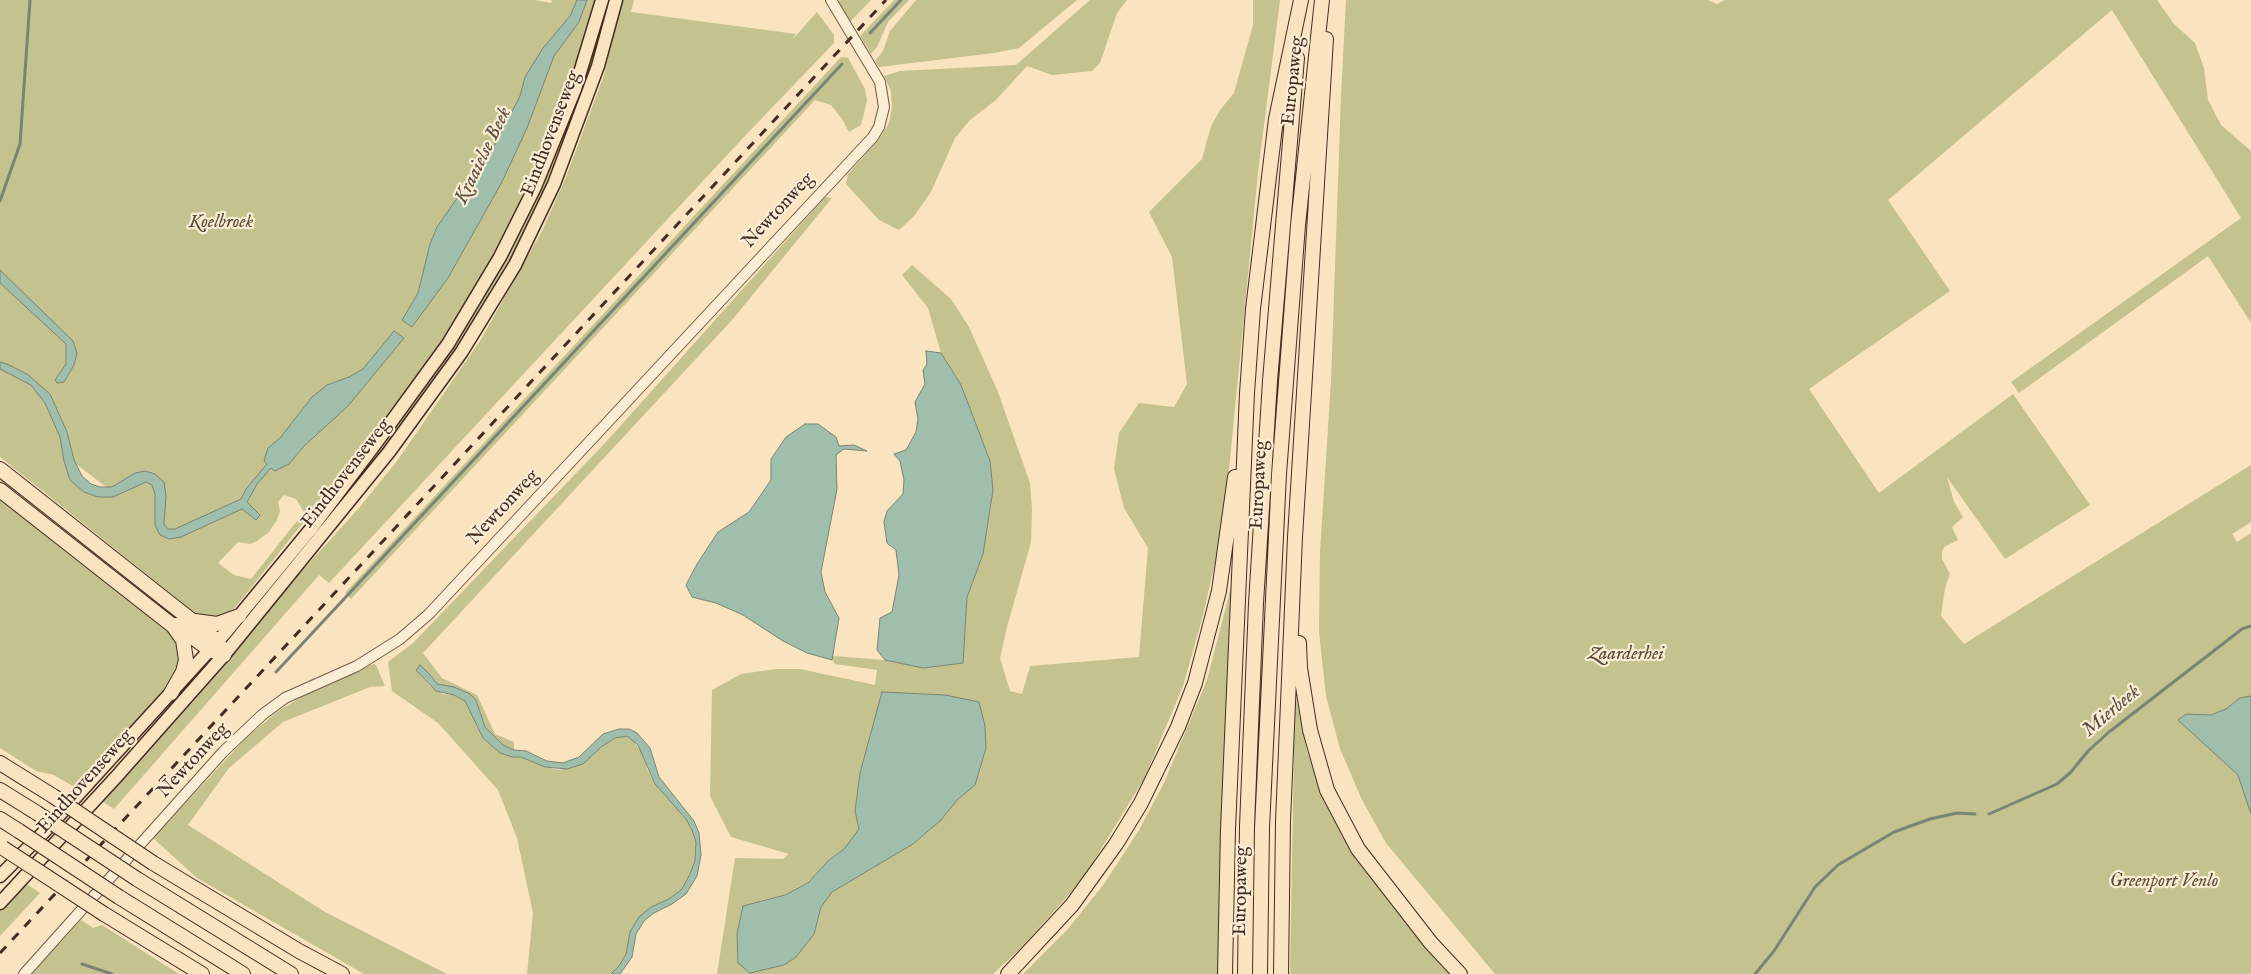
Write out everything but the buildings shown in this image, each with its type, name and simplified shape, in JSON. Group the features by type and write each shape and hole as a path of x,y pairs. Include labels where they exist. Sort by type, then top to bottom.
{"highway":[{"path":"1225,974 1228,829 1247,393 1253,309 1276,119 1301,0"},
{"name":"Europaweg","path":"1245,974 1247,826 1256,603 1270,380 1301,0"},
{"name":"Europaweg","path":"1260,974 1262,828 1279,474 1298,225 1322,0"},
{"path":"1281,974 1283,821 1295,538 1329,0"},
{"path":"1008,974 1072,905 1116,844 1141,803 1178,727 1195,683 1220,591 1247,393"},
{"path":"0,469 192,620 214,646"},
{"path":"0,490 161,617 180,635 186,650 184,669 171,692"},
{"path":"1295,538 1300,668 1310,730 1327,790 1358,849 1431,943 1460,974"},
{"path":"192,620 213,625 239,616"},
{"path":"161,617 214,646 224,654"},
{"path":"0,763 153,863 299,951 342,974"},
{"path":"0,790 136,879 291,974"},
{"path":"0,820 243,974"},
{"path":"1,847 104,914 202,974"}],"main road":[{"name":"Eindhovenseweg","path":"0,876 43,833 214,646 315,522 403,408 448,344 518,224 555,142 575,89 602,0"},
{"name":"Eindhovenseweg","path":"0,903 123,769 224,654 389,452 451,368 496,298 534,231 566,155 598,66 616,0"}],"street":[{"name":"Newtonweg","path":"24,974 223,752 262,715 285,698 370,658 400,639 429,614 873,137 879,127 884,106 880,82 831,0"}],"green space":[{"name":"Koelbroek","path":"0,0 535,0 551,3 552,0 577,0 575,6 586,3 587,0 597,0 566,102 514,221 444,342 375,437 346,469 234,609 222,617 211,619 199,616 0,457","holes":["64,455 117,495 70,480","284,495 296,499 304,512 251,579 234,575 218,563 238,542 250,544 269,532 277,520 280,511 278,502"]},
{"path":"605,0 609,0 602,41 566,148 504,278 409,419 243,627 238,624 495,273"},
{"path":"622,0 634,0 631,12 796,34 793,39 817,12 834,35 834,43 742,139 329,583 319,575 114,809 102,801 193,701 281,594 359,508 397,461 480,341 542,231 566,177 604,75"},
{"path":"871,0 850,22 838,1"},
{"path":"894,0 909,0 888,22 877,47 871,54 860,36"},
{"path":"916,0 1077,0 1019,48 994,53 879,67 875,61 883,51 890,31"},
{"path":"1090,0 1127,0 1117,13 1100,63 1092,71 1052,75 1027,66 996,100 970,120 955,138 931,192 914,216 899,230 879,220 846,184 848,174 880,138 889,123 892,107 891,91 884,76 900,71 1016,65"},
{"path":"1253,0 1280,0 1258,172 1228,480 1219,546 1202,619 1183,686 1144,779 1082,880 1021,948 993,974 717,974 735,858 783,859 789,854 731,837 710,796 712,690 741,674 776,669 800,669 875,685 877,670 835,664 832,660 833,656 885,660 923,668 963,663 967,597 983,554 993,490 990,461 961,385 941,353 928,308 902,275 912,265 951,299 969,327 998,392 1030,483 1032,509 1031,542 1000,658 1010,691 1022,694 1030,666 1139,657 1148,548 1124,508 1114,469 1119,433 1139,403 1174,407 1187,384 1172,257 1149,212 1202,159 1211,126 1220,110 1234,93 1253,25","holes":["882,692 899,694 986,748 975,785 957,800 941,820 913,844 832,892 821,907 814,934 760,901 785,895 808,883 828,861 844,849 859,829 855,811 860,773"]},
{"name":"Zaarderhei","path":"1346,0 1708,0 1717,4 1725,0 2157,0 2174,24 2195,43 2204,68 2208,100 2221,125 2251,151 2251,323 2208,256 2019,393 2011,382 2241,218 2112,10 1888,200 1950,291 1809,389 1879,493 2013,394 2090,505 2005,559 1947,477 1954,502 1963,517 1952,527 1958,540 1944,547 1942,552 1942,559 1950,574 1945,588 1941,616 1964,644 2251,465 2251,522 2232,534 2237,542 2251,533 2251,974 1495,974 1386,843 1362,800 1340,749 1326,696 1319,632 1320,552 1331,381"},
{"path":"841,57 848,58 865,89 867,101 861,125 849,132 831,105 815,100 351,599 345,593"},
{"path":"825,197 832,198 732,320 423,653 442,678 477,695 495,734 514,742 514,750 503,745 492,736 483,723 480,711 460,689 437,684 420,665 416,670 430,686 443,694 454,695 465,701 474,716 477,728 512,757 521,757 545,767 559,770 583,764 601,747 615,738 623,735 632,738 645,758 647,769 655,784 686,819 692,830 696,842 695,861 682,889 669,899 651,907 630,932 626,954 619,966 611,974 527,974 533,913 517,838 498,790 438,723 392,691 388,662 413,643 606,442"},
{"path":"0,472 191,623 187,627 115,570 76,545 0,485"},
{"path":"0,499 85,567 121,590 177,637 181,661 170,682 76,788 54,775 36,771 0,748"},
{"path":"1231,587 1218,974 1023,974 1067,930 1104,884 1139,830 1164,783 1207,680"},
{"path":"373,664 376,665 385,686 370,687 283,722 229,768 188,825 325,912 447,974 364,974 197,878 153,838 248,736 278,711 307,694"},
{"path":"1295,693 1307,751 1321,790 1341,832 1373,880 1453,974 1290,974"},
{"path":"25,883 40,893 0,936 0,909"},
{"path":"81,920 93,928 102,925 179,974 31,974"}],"shaded area":[{"path":"577,0 587,0 579,22 554,56 527,128 502,182 448,278 412,327 402,320 418,293 430,244 437,227 495,144 520,96 525,77 543,48 570,16"},
{"path":"0,270 73,341 77,353 74,365 64,382 57,383 55,380 66,364 66,344 0,283"},
{"path":"394,331 404,338 348,406 304,446 289,464 275,471 271,468 257,484 247,502 260,515 256,520 242,509 181,537 169,539 160,535 155,525 155,494 152,485 146,482 113,497 98,497 84,492 70,480 64,461 60,437 45,403 31,385 0,369 0,362 27,374 50,394 67,432 74,460 82,476 91,484 100,487 112,487 135,473 145,471 155,474 164,482 166,496 164,524 168,529 175,529 241,499 246,489 267,464 264,461 268,448 280,438 312,397 327,385 349,377 363,369"},
{"path":"926,351 941,353 961,385 990,461 993,490 983,554 967,597 963,663 923,668 885,660 877,650 880,618 892,612 899,575 896,550 887,543 884,522 887,511 903,494 904,480 900,461 894,454 906,450 916,432 918,419 915,402 925,384 923,370 927,364"},
{"path":"805,424 818,424 836,437 839,446 854,445 867,451 844,449 836,455 837,489 821,572 825,592 839,618 832,660 807,653 783,641 743,615 716,603 692,597 686,585 718,532 749,512 771,480 771,459 786,437"},
{"path":"420,665 437,684 454,687 470,694 476,700 485,727 503,745 514,750 526,751 547,761 563,763 579,757 603,734 619,729 629,729 637,733 650,748 659,777 694,821 699,833 701,855 697,876 686,894 644,921 636,934 632,957 620,974 611,974 619,966 626,954 630,932 639,917 651,907 669,899 682,889 690,874 695,861 696,842 686,819 655,784 638,745 627,736 615,738 601,747 583,764 567,769 545,767 521,757 512,757 500,753 483,738 465,701 454,695 436,691 416,670"},
{"path":"882,692 945,695 979,702 985,726 986,748 975,785 957,800 941,820 913,844 832,892 821,907 814,934 796,957 784,965 750,973 738,963 737,934 743,906 785,895 808,883 828,861 844,849 859,829 855,811 860,773"},
{"path":"2251,696 2251,814 2238,775 2178,720 2186,714 2211,715 2226,709 2240,698"}],"waterway":[{"path":"0,201 20,144 30,0"},
{"path":"870,33 901,0"},
{"path":"276,672 842,64"},
{"name":"Mierbeek","path":"1989,814 2057,784 2109,732 2242,629 2251,626"},
{"name":"Mierbeek","path":"1755,974 1774,951 1815,887 1838,865 1894,832 1930,819 1957,813 1975,814"},
{"path":"82,964 112,974"}],"railway":[{"path":"0,953 886,0"}],"water label":[{"name":"Kraaielse Beek","path":"484,156"}],"park label":[{"name":"Greenport Venlo","path":"2164,882"}]}
